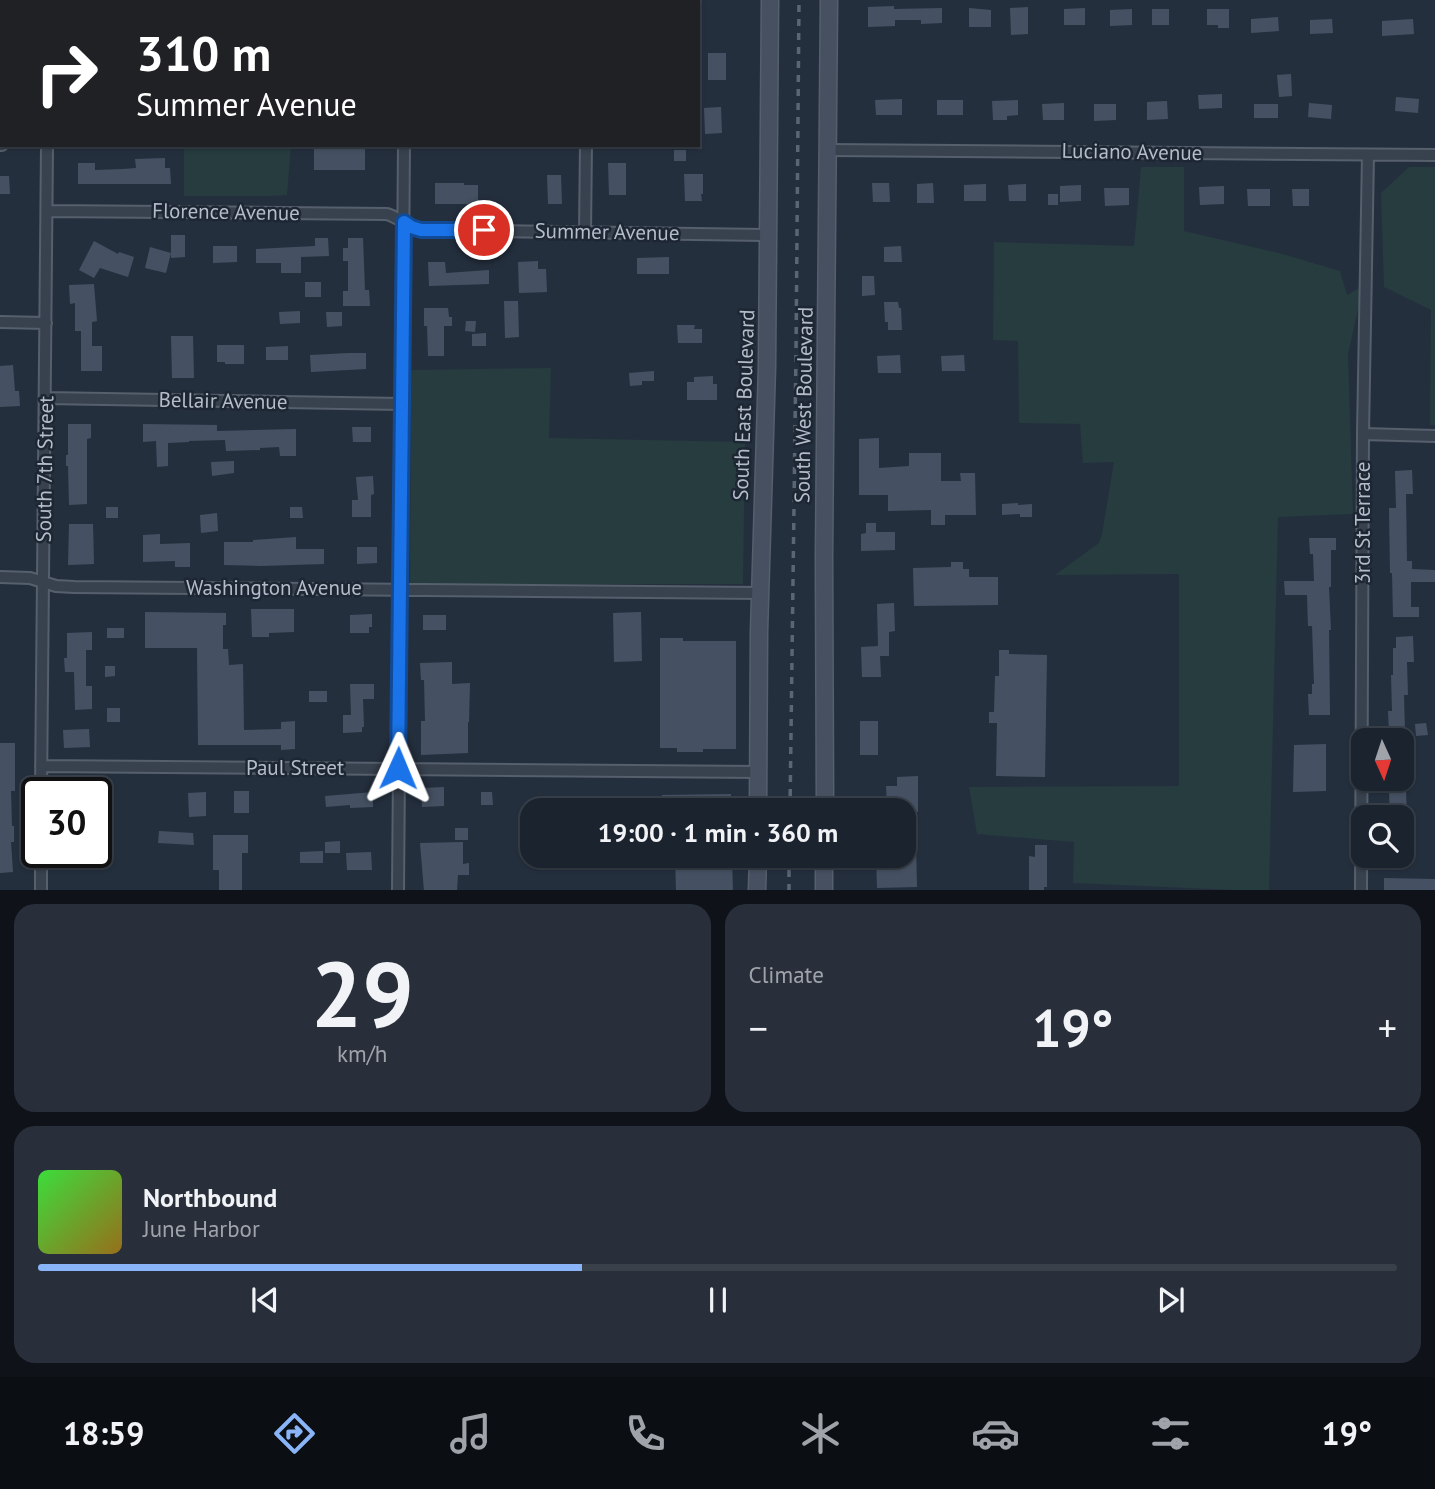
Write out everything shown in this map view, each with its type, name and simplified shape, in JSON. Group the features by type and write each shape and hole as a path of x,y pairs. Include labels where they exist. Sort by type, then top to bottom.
{"main road":[{"name":"South East Boulevard","path":"758,798 760,593 769,235 770,0"},
{"name":"South West Boulevard","path":"825,798 824,557 830,0"},
{"path":"757,890 758,868"},
{"path":"824,868 824,890"}],"street":[{"name":"South 7th Street","path":"41,777 47,147"},
{"path":"398,890 404,147"},
{"path":"585,232 586,147"},
{"name":"Luciano Avenue","path":"828,150 1435,156"},
{"name":"3rd St Terrace","path":"1360,890 1368,155"},
{"name":"Florence Avenue","path":"47,211 387,214 404,222"},
{"name":"Summer Avenue","path":"404,222 421,230 769,235"},
{"path":"0,322 46,323"},
{"name":"Bellair Avenue","path":"45,398 401,404"},
{"path":"1363,434 1435,436"},
{"name":"Washington Avenue","path":"0,577 30,578 43,583 74,587 760,593"},
{"name":"Paul Street","path":"41,766 759,772"},
{"path":"41,868 41,890"}],"green space":[{"path":"184,147 291,147 287,195 184,196"},
{"path":"1141,167 1184,167 1184,231 1279,253 1340,271 1347,295 1363,286 1348,355 1353,514 1278,517 1269,890 1073,883 1074,842 977,834 969,787 1179,786 1179,574 1055,575 1099,543 1114,462 1083,463 1080,424 1019,423 1018,341 993,340 994,242 1134,246"},
{"path":"1409,167 1435,167 1435,425 1430,425 1431,310 1384,287 1381,193"},
{"path":"551,368 549,438 745,442 743,584 410,584 411,370"}],"building":[{"path":"894,6 894,9 942,8 942,23 921,24 921,20 895,20 895,26 868,27 868,7"},
{"path":"1028,7 1028,34 1011,35 1010,8"},
{"path":"969,8 991,10 991,27 969,27"},
{"path":"1085,8 1085,25 1064,25 1064,9"},
{"path":"1132,9 1132,25 1110,26 1110,10"},
{"path":"1152,9 1169,9 1169,25 1152,25"},
{"path":"1207,9 1229,9 1229,28 1207,25"},
{"path":"1278,17 1279,31 1251,33 1251,19"},
{"path":"1332,19 1333,33 1310,34 1310,20"},
{"path":"1413,19 1414,34 1382,36 1382,21"},
{"path":"708,53 726,53 726,80 708,80"},
{"path":"1291,74 1292,96 1279,97 1277,75"},
{"path":"1222,94 1222,108 1199,109 1198,95"},
{"path":"1396,97 1419,99 1418,113 1395,111"},
{"path":"902,99 902,115 876,115 875,100"},
{"path":"937,100 963,100 963,115 937,115"},
{"path":"1018,100 1018,115 1007,116 1007,120 993,120 992,101"},
{"path":"1167,101 1168,119 1147,120 1147,102"},
{"path":"1064,103 1064,120 1043,120 1042,104"},
{"path":"1309,103 1332,105 1331,119 1308,117"},
{"path":"1094,104 1116,104 1116,120 1094,121"},
{"path":"1254,104 1278,104 1278,118 1254,118"},
{"path":"721,107 722,133 705,134 704,108"},
{"path":"314,147 365,147 365,170 314,170"},
{"path":"674,150 686,150 686,161 674,161"},
{"path":"165,158 165,168 170,168 171,184 78,184 78,163 95,163 95,170 123,169 136,168 135,159"},
{"path":"608,163 626,163 626,195 609,195"},
{"path":"684,174 703,174 702,201 685,201"},
{"path":"547,175 561,175 562,204 548,204"},
{"path":"0,176 9,176 10,194 0,194"},
{"path":"435,183 478,185 478,204 435,204"},
{"path":"872,183 889,183 890,202 873,202"},
{"path":"933,183 934,203 917,203 917,184"},
{"path":"986,184 986,201 964,201 964,185"},
{"path":"1026,184 1026,201 1009,201 1008,185"},
{"path":"1081,185 1081,201 1060,202 1060,186"},
{"path":"1224,186 1224,204 1200,205 1199,187"},
{"path":"1104,188 1129,188 1129,205 1105,206"},
{"path":"1247,189 1270,189 1270,206 1248,206"},
{"path":"1292,189 1309,189 1309,206 1293,206"},
{"path":"1048,194 1058,194 1058,205 1048,205"},
{"path":"171,235 185,235 185,257 171,258"},
{"path":"315,238 328,238 329,256 301,257 301,273 281,273 281,263 256,263 256,249 315,246"},
{"path":"348,238 363,238 365,290 369,290 370,306 343,306 343,291 348,291 348,261 343,261 343,248 348,248"},
{"path":"94,241 118,254 119,252 134,257 128,277 100,268 94,278 79,270"},
{"path":"213,246 237,246 237,262 213,263"},
{"path":"901,246 902,262 884,262 884,247"},
{"path":"150,247 171,253 166,273 145,268"},
{"path":"669,257 669,274 637,274 637,258"},
{"path":"538,261 538,269 546,269 547,292 519,293 518,262"},
{"path":"428,262 445,262 446,273 489,270 489,284 429,286"},
{"path":"862,276 874,276 875,295 862,296"},
{"path":"305,282 321,282 321,297 305,297"},
{"path":"94,284 97,321 92,322 92,346 102,346 102,371 81,371 81,331 75,331 75,303 70,304 69,285"},
{"path":"504,301 518,301 519,337 505,338"},
{"path":"884,302 898,302 901,308 902,330 888,330"},
{"path":"424,308 448,308 449,317 452,317 452,326 444,326 444,356 428,356"},
{"path":"300,311 300,323 280,324 279,312"},
{"path":"326,312 342,312 342,326 327,327"},
{"path":"466,321 476,321 475,332 465,331"},
{"path":"677,325 695,325 694,329 702,329 702,343 678,343"},
{"path":"486,333 486,346 472,346 472,334"},
{"path":"171,336 193,336 194,378 172,378"},
{"path":"217,345 244,345 244,364 217,362"},
{"path":"288,346 288,360 266,360 266,347"},
{"path":"366,353 366,369 311,372 310,355"},
{"path":"900,355 901,373 878,373 877,356"},
{"path":"964,355 965,371 942,371 941,356"},
{"path":"13,365 15,391 19,391 20,406 0,407 0,366"},
{"path":"654,371 654,381 642,381 642,385 630,386 629,373"},
{"path":"713,376 713,384 717,384 717,400 687,400 687,382 694,382 694,377"},
{"path":"68,424 91,424 91,438 87,439 87,504 69,505 66,466"},
{"path":"143,424 217,425 217,431 296,429 296,456 280,456 279,447 226,451 225,440 189,441 168,443 168,466 157,467 156,441 143,442"},
{"path":"352,427 371,427 371,442 353,442"},
{"path":"879,438 879,468 909,466 909,453 941,453 941,481 961,481 960,473 975,473 976,515 945,515 945,525 931,525 931,510 888,511 888,495 859,495 859,439"},
{"path":"234,461 234,473 212,476 211,462"},
{"path":"1412,470 1413,494 1406,494 1407,561 1412,561 1412,569 1435,570 1435,582 1411,582 1411,607 1419,607 1419,617 1393,617 1389,508 1396,508 1395,471"},
{"path":"373,476 371,517 352,517 352,500 358,500 356,477"},
{"path":"1002,504 1032,504 1032,517 1020,517 1020,514 1002,515"},
{"path":"106,507 118,507 118,518 106,518"},
{"path":"290,507 302,507 303,518 290,518"},
{"path":"217,513 218,531 201,533 200,515"},
{"path":"866,523 876,523 876,532 895,532 895,550 861,551 861,534 866,533"},
{"path":"69,524 93,524 94,564 68,565"},
{"path":"160,534 160,544 190,543 190,567 175,567 175,561 143,562 143,535"},
{"path":"296,537 296,549 324,549 324,564 224,565 224,542"},
{"path":"1309,538 1336,538 1336,550 1331,550 1329,587 1330,715 1309,715 1308,694 1312,694 1314,684 1312,626 1308,626 1307,595 1285,595 1284,581 1314,581 1313,554 1310,554"},
{"path":"357,547 377,547 377,563 357,564"},
{"path":"951,562 963,562 963,569 969,569 969,577 998,577 998,605 914,606 913,568 951,567"},
{"path":"894,603 895,631 889,632 889,656 880,656 881,677 862,677 861,647 878,646 877,604"},
{"path":"251,609 294,609 294,632 252,637"},
{"path":"145,612 226,613 223,649 228,649 229,665 243,664 244,730 281,729 281,722 295,721 295,749 281,750 281,745 198,745 197,648 145,648"},
{"path":"641,612 642,661 614,662 613,613"},
{"path":"372,614 369,633 350,633 350,615"},
{"path":"423,615 446,615 446,630 423,630"},
{"path":"107,628 124,628 124,638 107,638"},
{"path":"92,632 92,650 86,650 86,686 92,686 92,709 75,710 74,672 65,672 67,633"},
{"path":"1413,636 1414,662 1407,662 1408,695 1404,695 1405,728 1389,728 1388,711 1392,711 1391,675 1396,637"},
{"path":"660,638 736,641 736,749 677,752 677,748 660,748"},
{"path":"999,650 1009,650 1009,654 1047,655 1045,777 996,776 997,723 989,723 989,712 994,712"},
{"path":"452,662 452,684 470,683 468,753 421,755 421,721 425,721 424,680 421,680 420,663"},
{"path":"105,666 115,666 115,676 105,677"},
{"path":"350,684 374,684 374,699 363,699 362,732 343,733 343,715 351,715"},
{"path":"309,691 327,691 327,702 309,702"},
{"path":"107,708 120,708 120,722 107,722"},
{"path":"860,721 878,721 878,755 860,755"},
{"path":"1426,723 1428,735 1416,736 1415,724"},
{"path":"89,729 90,747 64,748 63,730"},
{"path":"0,743 15,743 15,791 11,791 14,826 14,842 11,842 13,872 0,873"},
{"path":"1326,744 1326,791 1293,792 1294,745"},
{"path":"918,776 918,812 916,798 886,798 886,786 897,786 897,777"},
{"path":"444,787 444,806 422,807 421,788"},
{"path":"234,791 249,791 249,813 234,813"},
{"path":"1406,791 1407,805 1390,805 1389,792"},
{"path":"206,792 206,816 189,817 188,793"},
{"path":"373,792 373,807 326,807 325,796"},
{"path":"481,792 492,792 493,805 481,805"},
{"path":"731,794 731,798 662,798 662,795"},
{"path":"455,828 468,828 468,840 455,840"},
{"path":"159,831 193,833 194,845 158,843"},
{"path":"213,835 248,835 248,853 242,853 242,890 219,890 219,870 213,870"},
{"path":"340,841 340,853 325,853 325,842"},
{"path":"463,842 463,864 469,863 469,875 458,875 457,890 424,890 420,843"},
{"path":"916,843 917,887 877,888 876,868 916,868"},
{"path":"1035,845 1047,845 1047,887 1044,887 1044,890 1029,890 1029,856 1035,857"},
{"path":"323,851 323,863 300,863 300,852"},
{"path":"371,852 372,870 347,870 346,853"},
{"path":"675,868 732,868 733,890 676,890"},
{"path":"1384,878 1435,879 1435,890 1384,890"}],"railway":[{"path":"790,798 799,0"},
{"path":"789,868 789,890"}],"route":[{"path":"398,768 404,222 421,230 484,230"}]}
